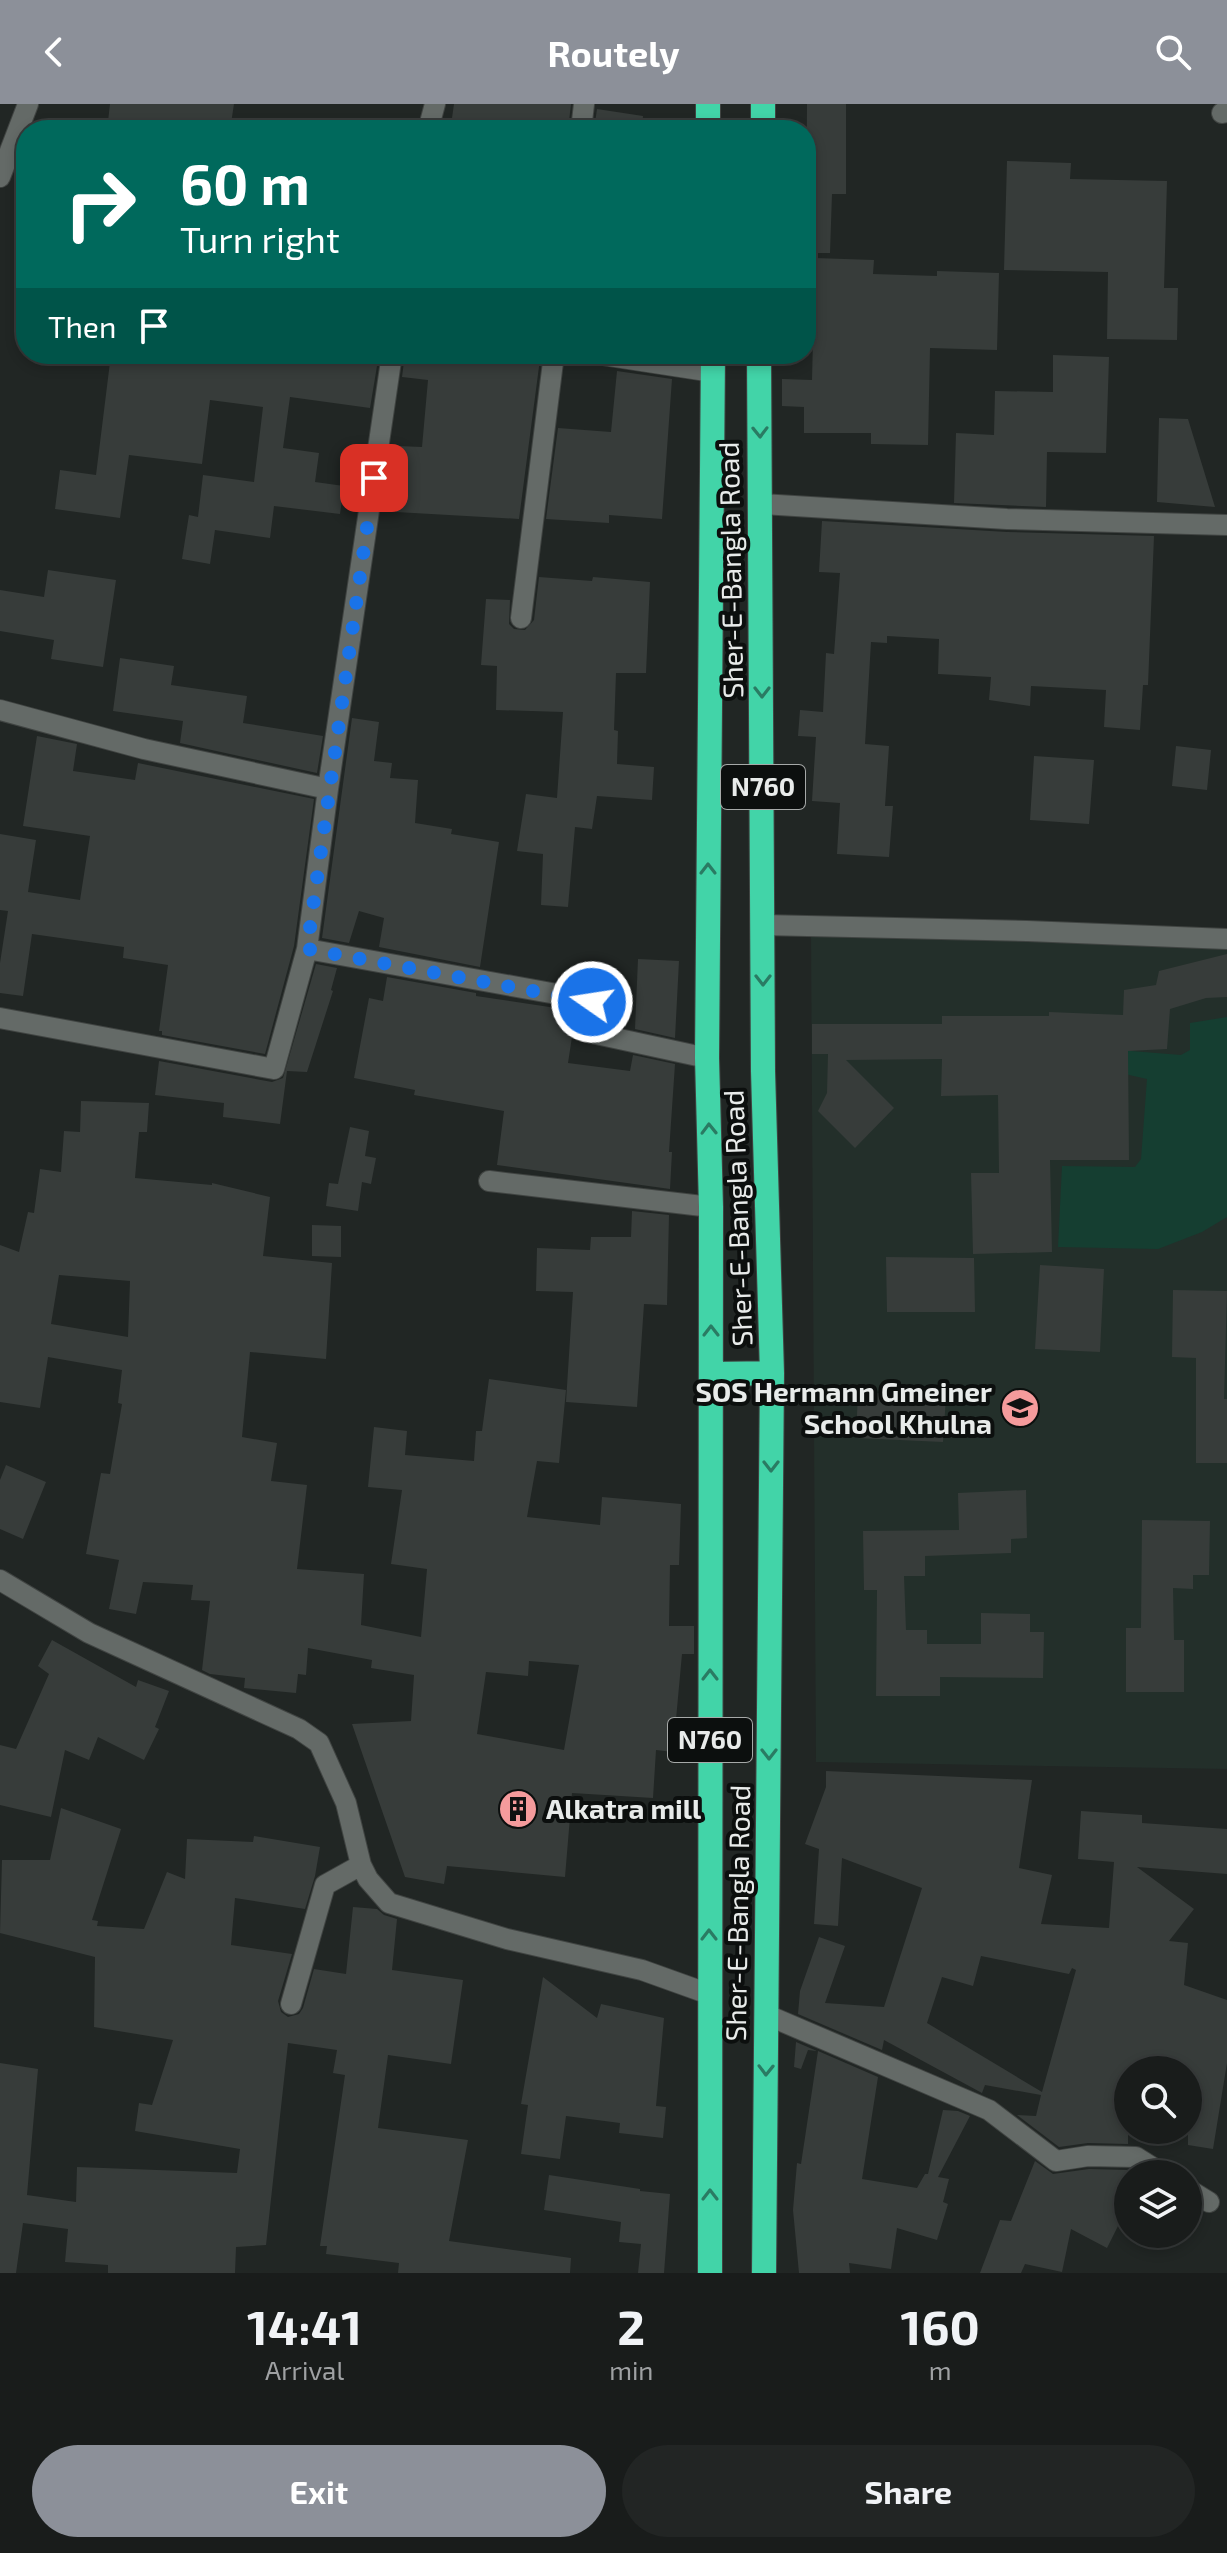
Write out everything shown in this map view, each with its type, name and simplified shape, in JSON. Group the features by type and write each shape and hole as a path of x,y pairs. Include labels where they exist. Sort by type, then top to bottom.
{"highway":[{"name":"Sher-E-Bangla Road","path":"710,2273 711,1207 707,1058 713,364"},
{"name":"Sher-E-Bangla Road","path":"759,364 766,1205 772,1373 764,2273"},
{"path":"711,1374 772,1373"}],"street":[{"path":"0,177 16,135"},
{"path":"0,1018 274,1069 307,949 391,364"},
{"path":"521,618 553,364"},
{"path":"761,504 1007,519 1227,525"},
{"path":"0,710 144,749 328,789"},
{"path":"763,925 1227,939"},
{"path":"307,949 590,1000 587,1032 707,1058"},
{"path":"489,1181 711,1207"},
{"path":"0,1580 89,1633 299,1729 319,1743 346,1803 361,1865 368,1879 389,1903 507,1939 642,1970 709,1994"},
{"path":"291,2004 325,1885 361,1865"},
{"path":"767,2015 989,2110 1056,2161 1088,2156 1136,2157 1141,2160"},
{"path":"1202,2198 1209,2202"}],"shaded area":[{"name":"SOS Hermann Gmeiner School Khulna","path":"811,934 1227,945 1227,1769 816,1762"}],"green space":[{"path":"1227,1017 1227,1217 1202,1232 1158,1249 1058,1247 1062,1166 1135,1167 1141,1159 1147,1079 1107,1070 1106,1049 1181,1055 1190,1050 1190,1023"}],"building":[{"path":"110,104 234,104 232,120 108,120"},
{"path":"454,104 571,104 569,120 452,120"},
{"path":"807,104 846,104 846,194 832,194 830,253 816,253 816,120 807,120"},
{"path":"597,109 643,116 643,120 595,120"},
{"path":"1007,161 1071,163 1070,179 1167,181 1164,288 1178,288 1177,340 1107,339 1108,272 1004,270"},
{"path":"816,258 874,260 873,274 937,276 937,271 999,273 997,350 930,348 928,445 871,444 871,433 804,433 804,407 782,406 782,379 812,380 812,364 816,364"},
{"path":"1053,355 1109,357 1106,453 1047,452 1046,507 954,503 956,433 994,435 995,391 1053,392"},
{"path":"110,364 377,364 370,408 290,397 283,448 319,453 315,482 344,486 340,514 274,506 270,538 215,530 210,564 182,559 189,515 198,517 203,475 254,482 263,407 210,400 202,464 129,455 120,518 55,509 60,470 96,475"},
{"path":"404,364 539,364 519,519 396,512 398,446 422,447 428,380 402,377"},
{"path":"617,371 672,379 662,519 609,515 609,523 546,519 558,428 611,432"},
{"path":"1159,418 1188,419 1215,507 1157,502"},
{"path":"822,521 1007,532 1154,536 1148,685 1143,685 1140,730 1104,727 1106,690 1031,686 1030,706 989,700 991,677 938,674 939,639 887,636 887,643 871,642 865,744 889,746 885,806 893,806 889,857 837,854 840,803 812,801 816,737 798,736 800,710 823,712 826,653 834,654 840,573 819,572"},
{"path":"48,570 116,580 103,667 51,659 54,640 0,631 0,590 44,597"},
{"path":"539,577 592,581 593,577 650,582 646,673 616,673 614,730 618,731 617,764 654,767 652,800 597,796 592,829 575,827 568,907 541,905 543,854 517,851 526,794 557,798 563,712 496,710 497,666 481,665 486,599 510,600 509,624 514,629 525,630 534,620"},
{"path":"120,658 174,666 171,685 247,696 243,723 323,736 317,773 180,743 183,721 113,711"},
{"path":"352,718 379,722 374,761 392,763 390,778 418,780 415,823 452,829 451,834 499,842 480,967 379,947 384,918 359,911 349,943 322,938"},
{"path":"37,736 77,744 73,771 135,780 138,763 314,799 294,946 265,1054 162,1035 159,1031 168,965 123,958 124,947 32,934 23,996 0,993 0,963 8,911 0,910 0,834 36,840 28,892 80,900 90,836 23,826"},
{"path":"1176,746 1211,750 1207,790 1172,786"},
{"path":"1034,756 1094,760 1089,824 1030,820"},
{"path":"1227,954 1227,997 1206,998 1170,1009 1167,1049 1128,1051 1129,1160 1050,1160 1052,1252 973,1254 971,1173 999,1173 998,1095 941,1096 942,1059 846,1060 894,1108 855,1148 818,1111 827,1093 828,1054 812,1054 812,1024 942,1024 942,1016 1049,1016 1049,1012 1123,1015 1124,990 1156,985 1159,971"},
{"path":"638,959 679,961 675,1038 635,1029"},
{"path":"316,964 337,968 333,991 307,1072 287,1071 280,1124 223,1117 224,1103 155,1095 159,1061 272,1082 283,1078"},
{"path":"387,977 476,993 476,996 576,1011 568,1063 630,1071 633,1055 675,1064 669,1152 672,1152 670,1189 497,1165 504,1111 414,1095 415,1090 354,1078 369,998 383,1001"},
{"path":"81,1101 149,1103 147,1132 139,1132 135,1178 212,1183 270,1197 263,1256 332,1263 326,1359 250,1352 242,1437 277,1443 271,1481 307,1485 297,1569 364,1574 361,1625 421,1637 427,1569 391,1564 402,1490 368,1487 374,1427 407,1431 405,1455 474,1461 476,1431 482,1431 489,1379 566,1390 559,1463 537,1461 527,1517 600,1525 602,1497 681,1504 679,1565 670,1565 669,1626 694,1626 694,1654 682,1654 673,1752 656,1750 653,1798 572,1793 565,1877 447,1866 444,1884 405,1877 352,1724 411,1721 414,1675 371,1668 372,1660 308,1648 306,1675 298,1674 296,1693 244,1688 245,1678 210,1674 202,1670 210,1601 191,1600 193,1585 143,1582 136,1614 109,1609 119,1560 86,1554 101,1473 110,1474 122,1404 118,1403 122,1370 48,1357 40,1408 0,1402 0,1245 19,1252 28,1212 34,1213 40,1169 61,1172 64,1131 80,1132","holes":["59,1275 130,1281 128,1337 51,1324","529,1661 579,1665 564,1750 477,1734 486,1672 528,1676"]},
{"path":"350,1127 369,1131 365,1156 376,1158 371,1184 362,1182 358,1211 326,1206 329,1183 338,1184"},
{"path":"632,1211 669,1215 667,1305 644,1304 637,1407 566,1402 573,1292 536,1291 537,1248 590,1250 591,1237 631,1237"},
{"path":"312,1225 341,1226 341,1257 312,1256"},
{"path":"886,1257 974,1258 975,1312 887,1312"},
{"path":"1040,1265 1104,1269 1100,1352 1035,1349"},
{"path":"1173,1290 1227,1291 1224,1399 1227,1399 1227,1463 1196,1463 1196,1358 1172,1357"},
{"path":"858,1392 946,1397 943,1442 856,1438"},
{"path":"6,1465 46,1482 23,1539 0,1529 0,1480"},
{"path":"1026,1490 1027,1538 1011,1539 1011,1553 925,1556 925,1576 904,1576 906,1630 927,1630 927,1644 981,1644 981,1613 1030,1614 1030,1632 1044,1632 1043,1678 940,1677 940,1696 876,1696 877,1590 864,1590 863,1531 959,1530 958,1493"},
{"path":"1142,1520 1210,1521 1209,1575 1193,1575 1193,1589 1173,1588 1174,1640 1184,1640 1184,1692 1126,1692 1126,1628 1141,1628"},
{"path":"52,1640 136,1687 138,1680 169,1691 155,1727 159,1729 144,1760 98,1737 89,1760 65,1750 51,1817 0,1805 0,1745 16,1749 49,1674 38,1666"},
{"path":"826,1771 1032,1780 1019,1868 1052,1875 1041,1924 1109,1928 1114,1862 1078,1859 1081,1811 1142,1815 1142,1823 1227,1829 1227,1874 1137,1867 1194,1909 1169,1941 1188,1943 1184,1985 1227,2000 1227,2063 1213,2149 1188,2145 1202,2144 1202,2056 1114,2056 1114,2144 1059,2147 1017,2115 1036,2116 1041,2095 985,2085 982,2093 884,2040 882,2050 798,2014 800,1991 819,1937 845,1946 825,2003 884,2007 922,1888 842,1858 838,1926 814,1924 819,1849 805,1844 826,1787","holes":["981,1956 1069,1974 1072,1968 1076,1970 1042,2092 927,2023 942,1977 973,1986"]},
{"path":"61,1808 121,1829 92,1920 98,1921 97,1926 144,1929 167,1872 185,1879 187,1839 253,1842 254,1836 320,1847 305,1909 235,1898 231,1945 292,1954 278,2001 281,2012 288,2017 299,2014 303,2008 314,1969 346,1974 353,1907 377,1909 397,1919 392,1970 463,1980 451,2064 388,2055 378,2128 468,2140 449,2241 571,2258 570,2273 398,2273 399,2263 326,2254 327,2246 320,2246 345,2075 333,2073 337,2050 288,2043 266,2245 236,2247 235,2273 108,2273 108,2265 65,2262 68,2229 23,2223 16,2273 0,2273 0,2063 38,2069 27,2195 76,2202 77,2167 237,2173 240,2149 135,2131 139,2103 152,2105 173,2040 94,2027 95,1957 0,1933 2,1860 50,1860"},
{"path":"543,1977 597,2018 601,2004 664,2018 656,2106 666,2107 663,2138 619,2133 620,2123 566,2116 560,2159 521,2154 528,2105 521,2104"},
{"path":"796,2042 817,2051 808,2050 801,2069 794,2067"},
{"path":"818,2051 878,2077 862,2179 917,2188 928,2174 943,2110 970,2116 938,2177 949,2179 943,2202 948,2204 937,2240 897,2228 891,2269 849,2263 850,2273 799,2273 793,2210 797,2163 801,2164"},
{"path":"1035,2161 1053,2174 1089,2169 1114,2170 1114,2234 1107,2248 1071,2229 1062,2272 1025,2264 1021,2273 980,2273 1000,2220 1011,2221"},
{"path":"549,2175 670,2194 664,2273 638,2273 641,2244 619,2242 621,2222 544,2210"}],"place":[{"name":"SOS Hermann Gmeiner School Khulna","path":"1020,1408"},
{"name":"Alkatra mill","path":"518,1809"}],"route":[{"path":"374,478 307,949 592,1002"}]}
